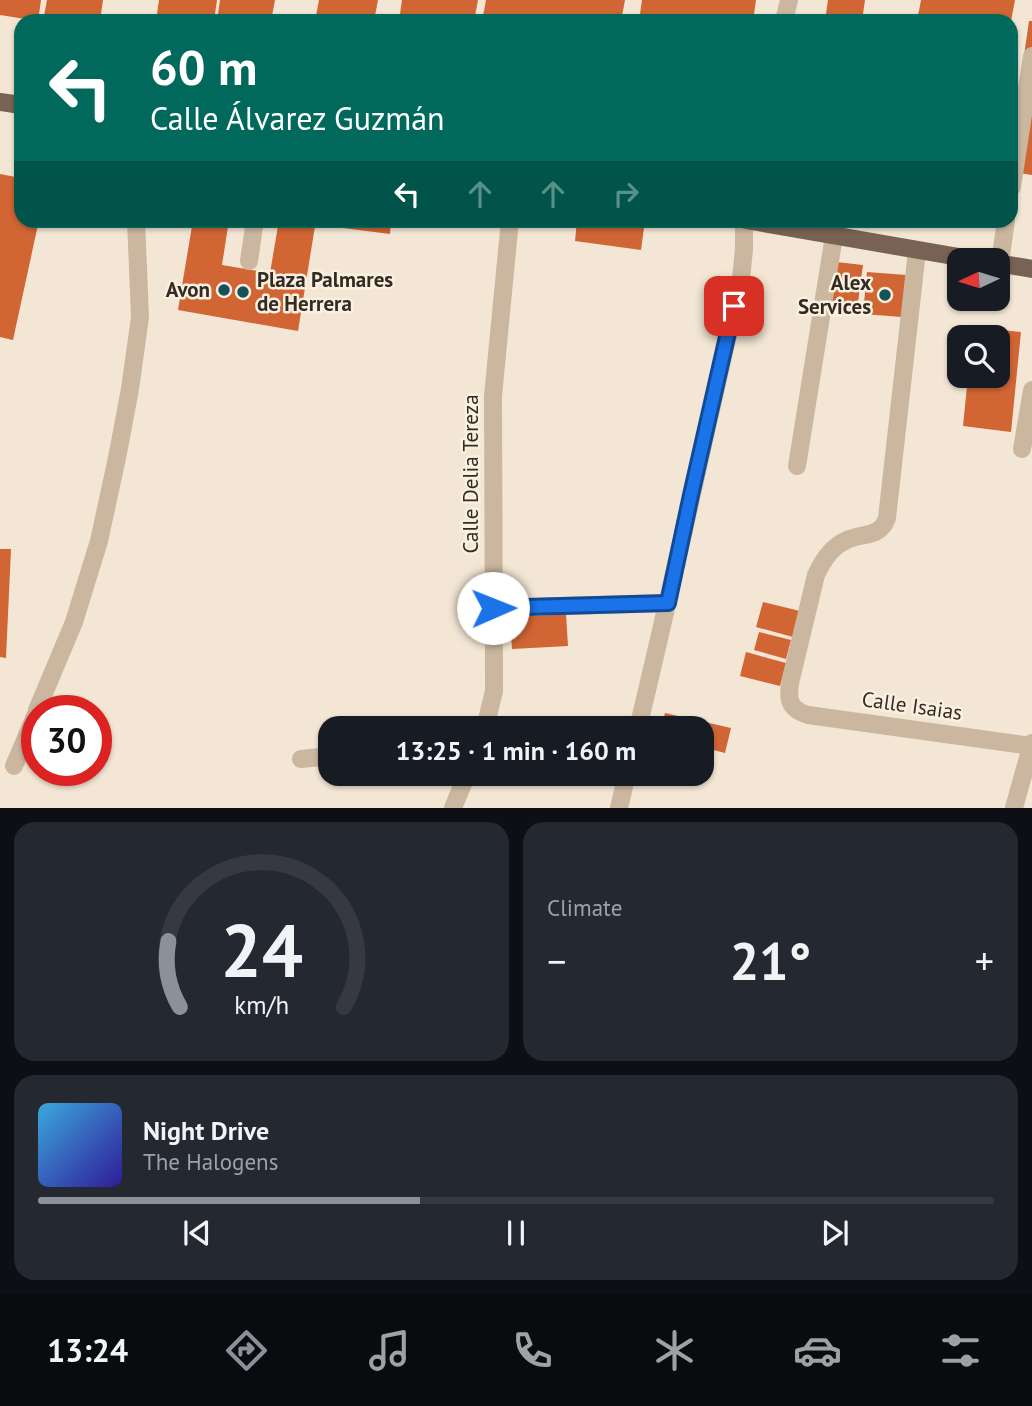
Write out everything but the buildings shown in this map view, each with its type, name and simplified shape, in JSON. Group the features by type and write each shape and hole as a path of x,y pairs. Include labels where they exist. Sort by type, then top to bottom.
{"main road":[{"path":"790,228 947,255"},
{"path":"1010,265 1032,269"}],"street":[{"path":"1018,148 1032,56"},
{"path":"44,695 74,622 99,541 117,457 140,317 136,228"},
{"path":"249,261 255,228"},
{"name":"Calle Delia Tereza","path":"488,716 494,691 493,396 509,228"},
{"path":"641,716 741,279 745,228"},
{"path":"997,248 1004,228"},
{"path":"797,466 834,236"},
{"name":"Calle Isaias","path":"917,251 887,518 876,533 846,540 836,546 820,564 789,695 795,709 808,715 1032,745"},
{"path":"1022,449 1032,390"},
{"path":"493,608 668,603"},
{"path":"1014,807 1032,745"},
{"path":"14,766 21,749"},
{"path":"301,759 318,757"},
{"path":"453,807 462,786"},
{"path":"619,807 624,786"}],"place":[{"name":"Avon","path":"224,290"},
{"name":"Plaza Palmares de Herrera","path":"243,292"},
{"name":"Alex Services","path":"885,295"}],"route":[{"path":"493,608 668,603 734,306"}]}
